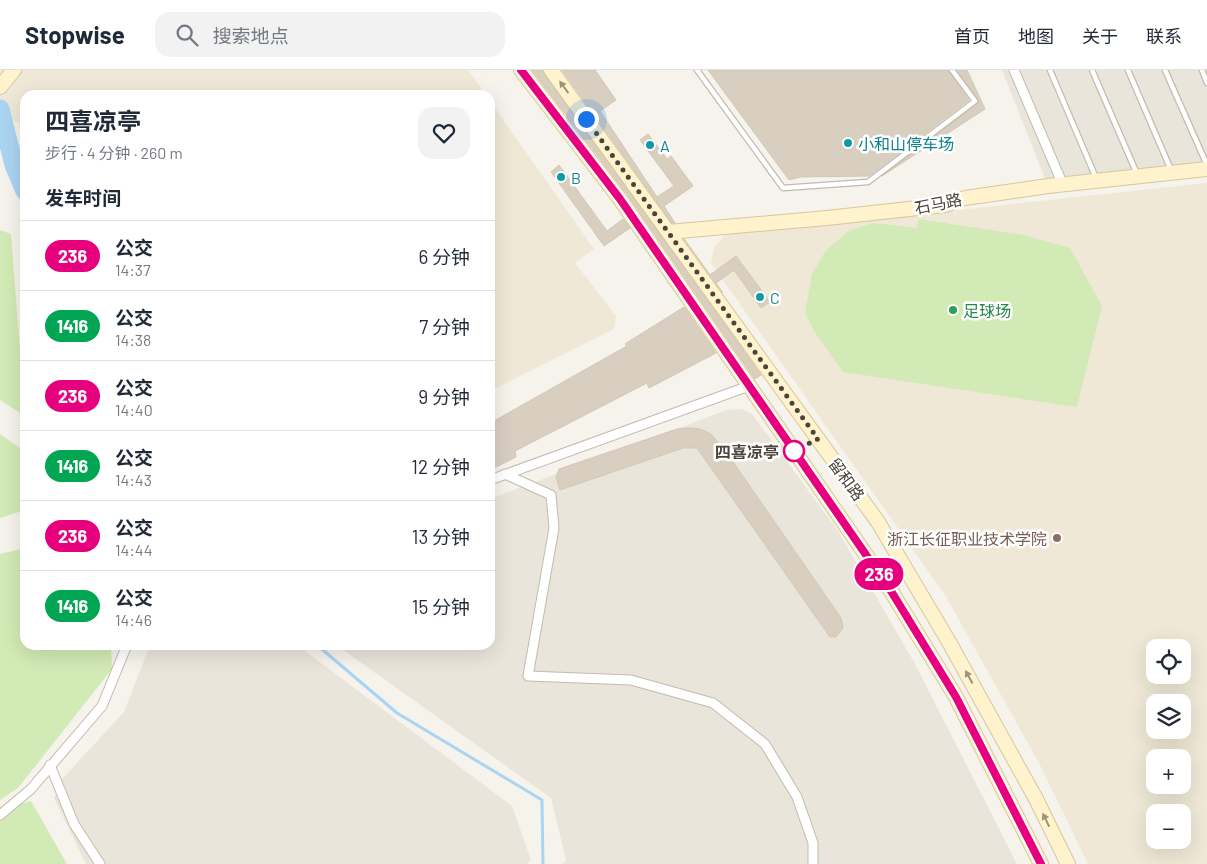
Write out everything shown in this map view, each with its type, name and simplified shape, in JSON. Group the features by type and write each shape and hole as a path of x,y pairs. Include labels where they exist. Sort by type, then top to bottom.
{"main road":[{"path":"0,87 14,70"},
{"name":"留和路","path":"521,70 620,199 891,591 956,697 1041,864"},
{"name":"留和路","path":"551,70 878,522 954,651 1036,799 1068,864"},
{"name":"石马路","path":"668,232 945,205 965,198 1207,169"}],"street":[{"path":"1014,70 1063,185"},
{"path":"495,478 749,386"},
{"path":"505,474 552,495 554,528 528,676 631,680 713,703 766,744 797,797 813,843 813,864"},
{"path":"0,815 30,789 102,706 125,650"},
{"path":"50,765 74,824 100,864"}],"lane":[{"path":"697,70 783,188 868,182 974,101 952,70"},
{"path":"1050,70 1098,182"},
{"path":"1092,70 1139,178"},
{"path":"1128,70 1173,174"},
{"path":"1165,70 1207,165"},
{"path":"1202,70 1207,83"}],"shaded area":[{"path":"0,70 468,70 482,90 20,90 20,123 0,117"},
{"path":"1002,70 1207,70 1207,166 1048,186"},
{"path":"495,108 594,249 575,263 616,316 614,329 495,388"},
{"name":"浙江长征职业技术学院","path":"1207,183 1207,864 1088,864 1039,763 945,595 711,263 714,247 725,235"},
{"path":"741,409 752,414 838,531 914,662 1017,864 563,864 566,860 551,798 343,650 495,650 495,497 727,410"},
{"path":"148,650 304,650 512,806 531,860 527,864 86,864 54,798 62,779 124,712"}],"green space":[{"name":"足球场","path":"919,219 1023,235 1070,248 1102,306 1077,407 843,372 814,331 805,313 812,274 826,250 849,231 873,223 916,228"},
{"path":"0,230 11,234 20,351 20,413 0,400"},
{"path":"0,434 20,448 20,512 0,518"},
{"path":"20,549 20,650 111,650 112,669 18,788 0,800 0,554"},
{"path":"31,801 67,864 0,864 0,810"}],"building":[{"path":"532,70 542,70 761,375 755,379 627,194"},
{"path":"562,70 595,70 616,100 600,111 657,197 674,186 640,140 648,134 667,159 671,156 693,186 664,206 675,223 672,223"},
{"name":"小和山停车场","path":"708,70 948,70 969,100 869,176 800,177 789,180"},
{"path":"957,70 967,70 985,109 882,176 978,103 978,99"},
{"path":"559,165 607,231 623,219 630,228 604,246 551,172"},
{"path":"736,256 770,302 761,308 734,270 716,283 723,293 710,275"},
{"path":"684,307 716,353 649,388 647,383 515,451 516,457 495,468 495,420 627,346 625,344"},
{"path":"677,429 700,429 711,434 729,456 841,618 843,628 836,637 830,637 697,448 683,448 560,490 556,477 559,469"}],"waterway":[{"path":"0,109 14,165 20,179"},
{"path":"323,650 397,713 542,800 543,864"}],"bus line":[{"name":"236","path":"521,70 620,199 891,591 956,697 1041,864"}],"place":[{"name":"小和山停车场","path":"848,143"},
{"name":"A","path":"650,145"},
{"name":"B","path":"561,177"},
{"name":"C","path":"760,297"},
{"name":"足球场","path":"953,310"},
{"name":"四喜凉亭","path":"794,451"},
{"name":"浙江长征职业技术学院","path":"1057,538"}],"route":[{"path":"586,119 818,439 794,451"}]}
